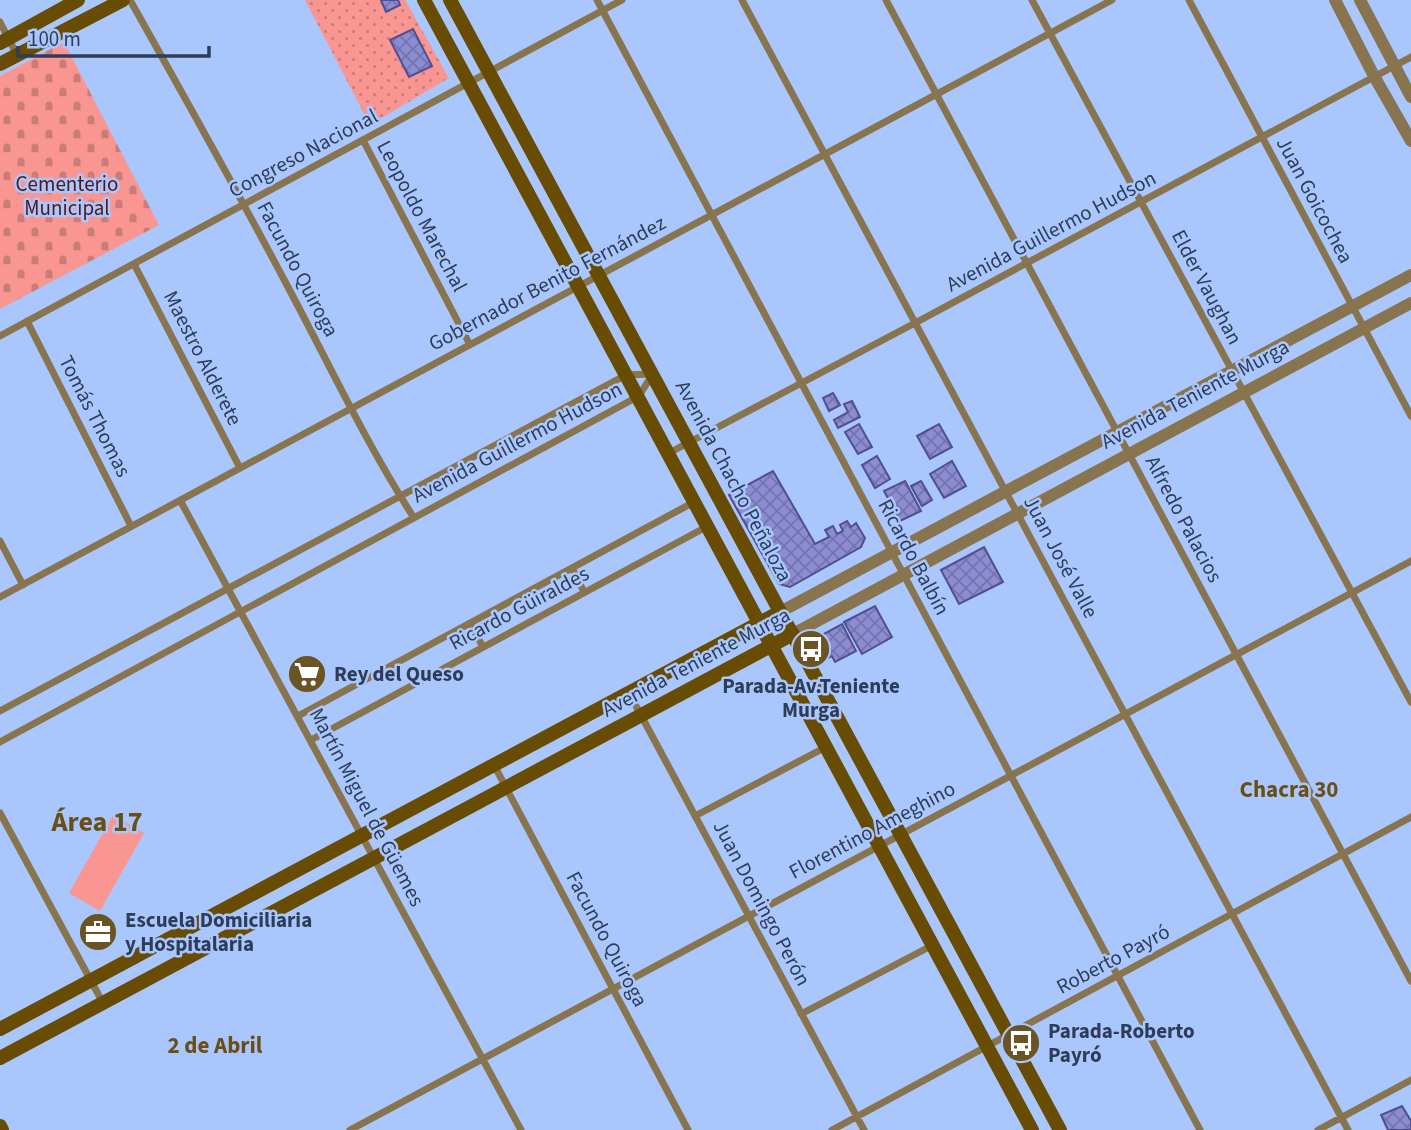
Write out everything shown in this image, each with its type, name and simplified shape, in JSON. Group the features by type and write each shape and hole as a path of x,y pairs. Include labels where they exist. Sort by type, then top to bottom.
{"main road":[{"path":"4,40 78,0"},
{"path":"0,64 123,0"},
{"path":"424,0 1032,1130"},
{"name":"Avenida Chacho Peñaloza","path":"450,0 1060,1130"},
{"name":"Avenida Teniente Murga","path":"0,1029 780,612"},
{"name":"Avenida Teniente Murga","path":"0,1058 793,634"}],"street":[{"name":"Facundo Quiroga","path":"130,0 414,518"},
{"name":"Ricardo Balbín","path":"597,0 1200,1130"},
{"name":"Congreso Nacional","path":"0,336 622,0"},
{"name":"Juan José Valle","path":"742,0 1348,1130"},
{"name":"Alfredo Palacios","path":"886,0 1411,981"},
{"name":"Elder Vaughan","path":"1032,0 1411,702"},
{"name":"Gobernador Benito Fernández","path":"0,597 1112,0"},
{"name":"Juan Goicochea","path":"1189,0 1411,416"},
{"path":"1335,0 1411,141"},
{"path":"1360,0 1411,97"},
{"path":"0,22 4,40 17,55"},
{"name":"Avenida Guillermo Hudson","path":"668,453 1411,57"},
{"name":"Leopoldo Marechal","path":"363,140 470,345"},
{"name":"Maestro Alderete","path":"134,264 240,468"},
{"name":"Avenida Teniente Murga","path":"780,612 1411,275"},
{"name":"Avenida Teniente Murga","path":"793,634 1411,303"},
{"name":"Tomás Thomas","path":"27,321 131,526"},
{"name":"Avenida Guillermo Hudson","path":"0,710 626,375 652,374"},
{"name":"Avenida Guillermo Hudson","path":"0,741 639,396 652,374"},
{"name":"Martín Miguel de Güemes","path":"180,500 521,1130"},
{"name":"Ricardo Güiraldes","path":"298,716 694,501"},
{"name":"Ricardo Güiraldes","path":"311,740 708,526"},
{"path":"0,541 23,585"},
{"name":"Florentino Ameghino","path":"350,1130 1411,561"},
{"path":"572,568 584,592"},
{"path":"470,623 483,647"},
{"name":"Juan Domingo Perón","path":"629,693 864,1130"},
{"path":"695,816 826,747"},
{"name":"Facundo Quiroga","path":"494,765 688,1130"},
{"path":"0,813 103,1003"},
{"name":"Roberto Payró","path":"832,1130 1411,817"},
{"path":"801,1014 933,945"},
{"path":"1318,1130 1411,1080"}],"green space":[{"path":"305,0 405,0 449,78 370,125"},
{"name":"Cementerio Municipal","path":"64,42 159,225 0,309 0,76"},
{"path":"113,815 144,833 100,911 69,893"}],"building":[{"path":"381,0 398,0 400,5 386,12"},
{"path":"413,29 432,66 409,77 390,40"},
{"path":"833,393 840,405 829,411 823,398"},
{"path":"852,401 860,417 838,428 834,420 848,412 844,404"},
{"path":"859,424 872,447 858,454 845,432"},
{"path":"939,424 952,447 930,459 917,436"},
{"path":"877,456 890,479 875,488 862,465"},
{"path":"952,461 966,486 944,498 930,474"},
{"path":"773,471 815,544 829,537 825,530 833,526 837,534 843,531 840,525 847,521 851,527 856,523 865,538 861,547 790,587 779,584 729,495"},
{"path":"905,481 921,511 900,521 884,491"},
{"path":"921,481 932,500 922,506 911,486"},
{"path":"984,547 1003,582 959,604 941,570"},
{"path":"875,606 892,637 862,654 844,622"},
{"path":"842,624 856,651 835,662 832,656 826,659 823,654 819,656 811,641"},
{"path":"1402,1106 1411,1121 1411,1130 1388,1130 1381,1115"}],"place":[{"name":"Parada-Av.Teniente Murga","path":"811,649"},
{"name":"Rey del Queso","path":"307,674"},
{"name":"Escuela Domiciliaria y Hospitalaria","path":"98,932"},
{"name":"Parada-Roberto Payró","path":"1021,1043"}],"district":[{"name":"Chacra 30","path":"1289,789"},
{"name":"Área 17","path":"97,822"},
{"name":"2 de Abril","path":"215,1045"}]}
